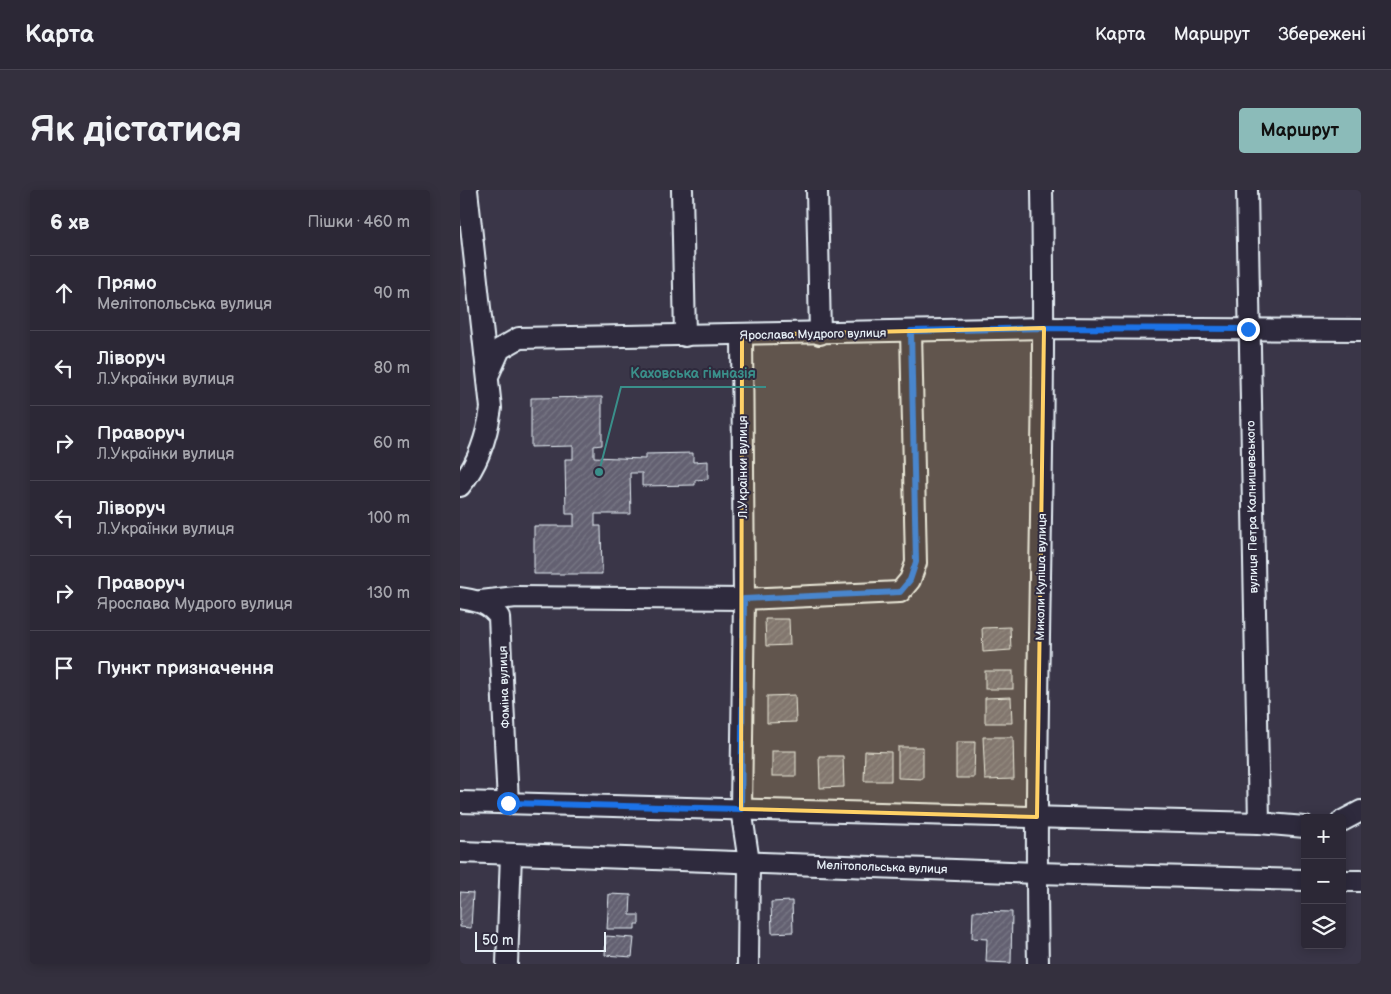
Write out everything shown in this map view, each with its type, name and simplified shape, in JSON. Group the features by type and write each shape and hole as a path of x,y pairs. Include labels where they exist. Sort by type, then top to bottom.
{"street":[{"path":"466,190 488,376"},
{"path":"682,190 685,336"},
{"path":"817,190 820,334"},
{"name":"Миколи Куліша вулиця","path":"1038,964 1036,873 1044,328 1042,190"},
{"name":"вулиця Петра Калнишевського","path":"1247,190 1248,329 1259,823"},
{"name":"Ярослава Мудрого вулиця","path":"460,486 471,472 469,455 487,435 491,408 488,376 500,349 519,338 820,334 1044,328 1361,330"},
{"path":"460,598 481,601 516,597 744,599 900,592 910,580 916,562 911,331"},
{"name":"Л.Українки вулиця","path":"742,335 744,599 741,809 749,862 748,964"},
{"name":"Фоміна вулиця","path":"481,601 492,608 499,617 501,627 508,803"},
{"path":"460,802 1259,823 1301,827"},
{"path":"1346,819 1361,812"},
{"path":"1346,829 1361,828"},
{"name":"Мелітопольська вулиця","path":"460,852 1036,873 1301,880"},
{"path":"507,964 511,854"},
{"path":"1346,881 1361,881"}],"highlighted area":[{"path":"1044,328 1037,817 741,809 742,335"}],"building":[{"path":"602,397 602,445 594,446 594,457 645,459 645,454 693,453 693,462 708,461 708,479 695,480 695,485 642,486 642,473 630,473 631,514 595,514 595,526 601,526 602,574 534,574 534,526 574,526 574,514 566,514 565,459 573,459 573,446 531,447 531,398"},
{"path":"765,619 789,619 790,645 766,646"},
{"path":"1010,627 1011,650 983,652 982,628"},
{"path":"985,671 1013,671 1013,689 985,689"},
{"path":"795,695 796,722 767,723 767,696"},
{"path":"1011,697 1012,723 985,723 985,698"},
{"path":"983,737 1013,737 1014,779 985,780"},
{"path":"956,742 975,742 974,778 956,778"},
{"path":"898,747 923,747 923,779 898,778"},
{"path":"772,751 796,751 796,776 772,776"},
{"path":"865,751 891,752 891,781 864,781"},
{"path":"819,756 843,756 844,787 820,788"},
{"path":"460,892 473,893 471,928 460,927"},
{"path":"609,894 631,895 630,915 639,915 639,924 635,924 635,929 607,929"},
{"path":"792,901 793,932 772,933 771,902"},
{"path":"973,911 1012,912 1011,963 986,962 987,939 972,938"},
{"path":"606,936 634,938 632,957 605,955"}],"place":[{"name":"Каховська гімназія","path":"599,472"}],"route":[{"path":"508,803 741,809 744,599 900,592 910,580 916,562 911,331 1044,328 1248,329"}]}
